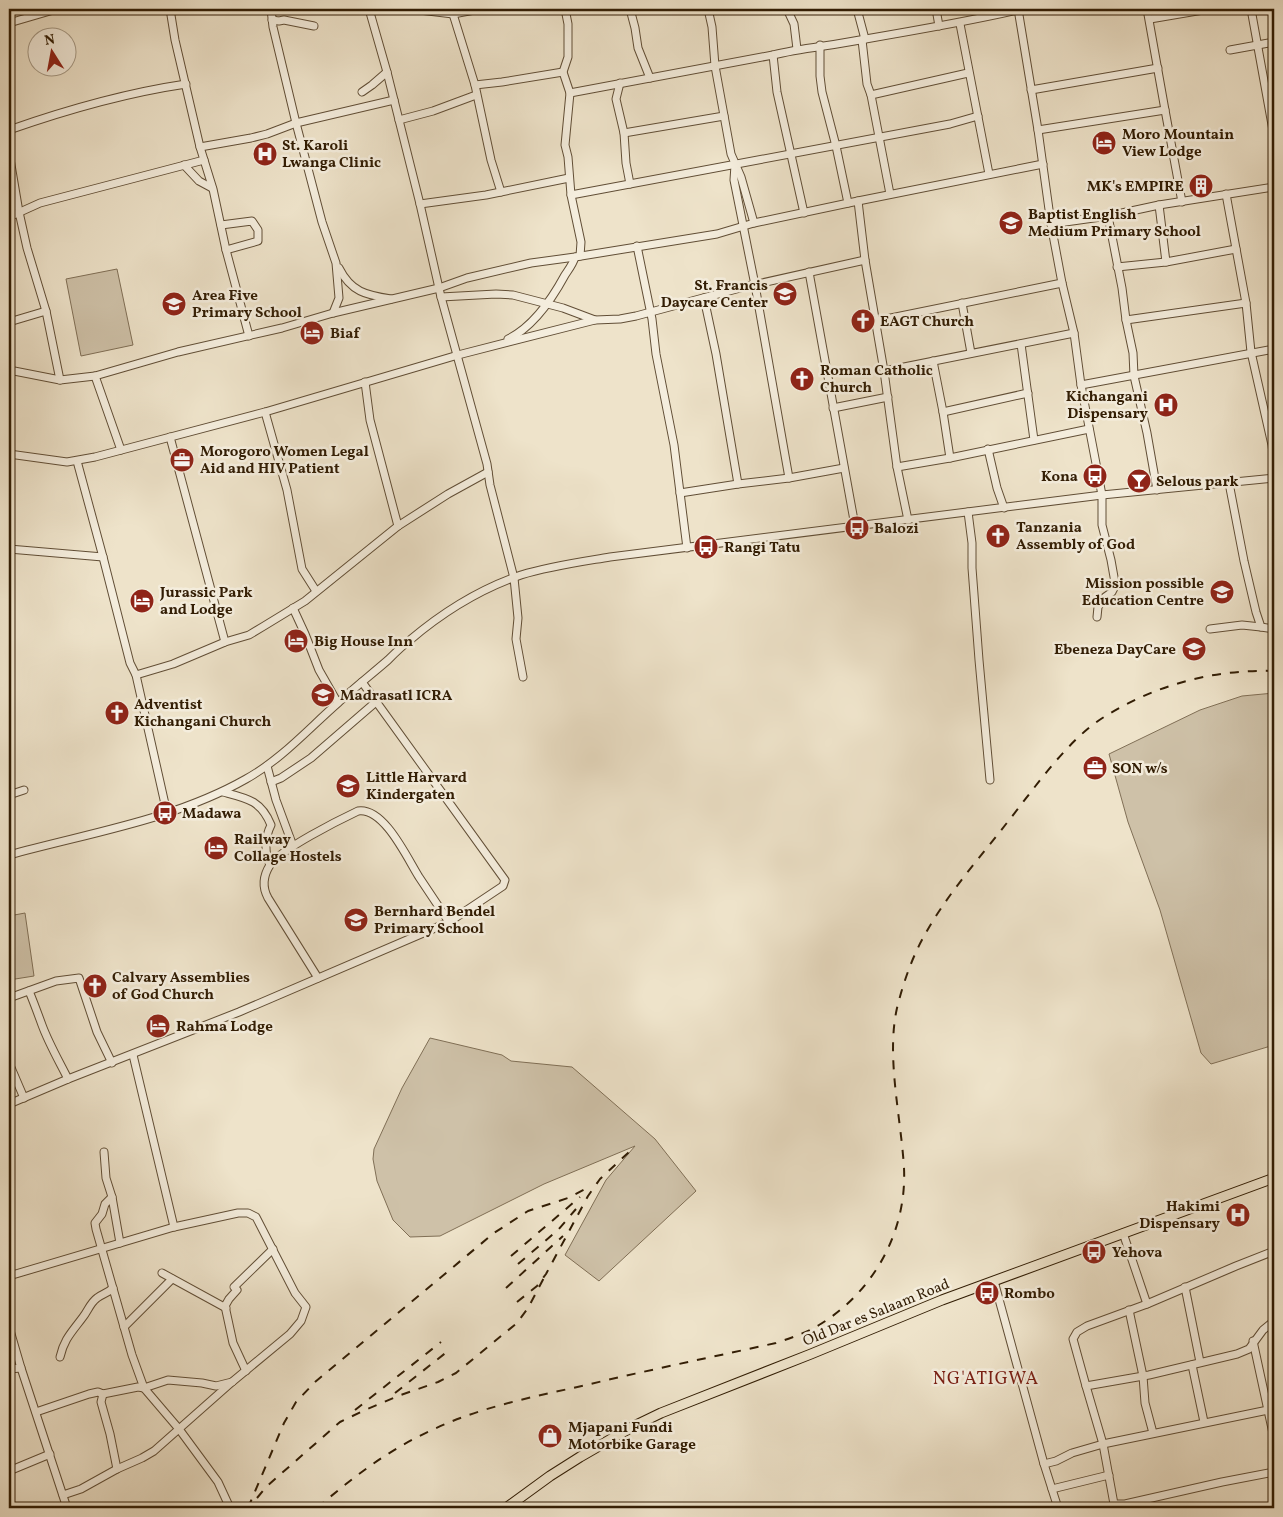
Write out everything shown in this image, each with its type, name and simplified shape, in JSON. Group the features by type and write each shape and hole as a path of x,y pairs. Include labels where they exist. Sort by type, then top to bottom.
{"main road":[{"name":"Old Dar es Salaam Road","path":"506,1508 580,1457 632,1427 661,1413 942,1300 1274,1178"}],"street":[{"path":"9,24 57,9"},
{"path":"170,9 200,147 249,336"},
{"path":"368,9 387,72 441,297 487,464 514,578 518,618 516,639 523,676"},
{"path":"410,9 453,14 480,9"},
{"path":"496,345 517,335 546,304 562,284 578,257 581,242 565,145 570,93 563,72 568,57 568,24 565,9"},
{"path":"630,9 638,48 650,78"},
{"path":"708,9 712,26 715,66 731,154 741,177 754,223"},
{"path":"787,9 794,24 797,49"},
{"path":"857,9 863,40 867,84 872,96 890,194"},
{"path":"936,9 939,26"},
{"path":"1147,9 1182,202"},
{"path":"1150,20 1209,9"},
{"path":"1251,9 1274,136"},
{"path":"271,10 296,123 322,222 336,263 344,278 356,289 372,296 395,300"},
{"path":"570,93 797,49 960,24 1018,10 1051,224 1062,284 1074,333 1080,385 1102,495 1102,525 1111,560 1114,586 1112,592 1105,596 1098,607 1097,617"},
{"path":"453,14 475,84 491,160 501,192"},
{"path":"272,20 284,20 314,26"},
{"path":"960,24 989,174"},
{"path":"1230,50 1274,42"},
{"path":"820,45 820,76 848,203"},
{"path":"772,55 777,92 804,213"},
{"path":"1031,90 1158,68"},
{"path":"362,92 387,72"},
{"path":"475,84 502,82 563,72"},
{"path":"872,96 968,73"},
{"path":"620,83 616,99 624,133 630,184"},
{"path":"9,135 9,130 82,106 158,88 186,84"},
{"path":"399,120 433,111 476,95"},
{"path":"200,147 267,134 296,123 394,100"},
{"path":"1038,130 1165,110"},
{"path":"624,133 724,116"},
{"path":"572,195 950,124 978,116"},
{"path":"9,153 27,248 46,311 60,380"},
{"path":"9,217 58,198 204,160"},
{"path":"9,370 60,380 96,376 178,352 395,300 476,276 531,263 717,234 754,223 858,200 1042,164"},
{"path":"184,165 198,180 212,188"},
{"path":"735,165 734,180 755,285 789,478"},
{"path":"420,204 501,192 569,178"},
{"path":"1051,224 1274,187"},
{"path":"9,855 167,813 223,792 267,766 300,739 338,702 411,639 446,612 477,594 514,578 539,570 687,548 1102,495 1273,478 1272,445 1252,352 1246,303 1226,194"},
{"path":"858,200 865,260 884,371 897,467 908,520"},
{"path":"1159,205 1166,262"},
{"path":"1108,216 1133,353 1134,376 1157,490"},
{"path":"221,225 252,221 258,230 258,241 226,250"},
{"path":"637,246 651,312 656,354 674,445 687,548"},
{"path":"1117,267 1166,262 1236,249"},
{"path":"9,454 46,460 77,461 265,412 496,345 595,320 620,319 651,312 755,285 865,260"},
{"path":"334,314 339,298 336,263"},
{"path":"809,272 855,526"},
{"path":"876,321 1062,284"},
{"path":"441,297 513,295 576,312 595,320"},
{"path":"704,298 716,354 738,484"},
{"path":"962,303 971,354"},
{"path":"1126,320 1246,303"},
{"path":"9,322 46,311"},
{"path":"884,371 1074,333"},
{"path":"1021,344 1034,440"},
{"path":"1080,385 1274,348"},
{"path":"933,361 950,458"},
{"path":"96,376 121,450"},
{"path":"365,382 370,420 398,526"},
{"path":"943,412 1028,392"},
{"path":"833,408 888,397"},
{"path":"265,412 287,490 302,569 316,591"},
{"path":"897,467 1089,429"},
{"path":"170,437 225,642"},
{"path":"988,449 996,488 1004,508"},
{"path":"77,461 130,663 136,675 167,813"},
{"path":"680,494 844,468"},
{"path":"136,675 173,664 249,634 306,601 398,526 448,494 488,472"},
{"path":"1229,483 1244,561 1261,627"},
{"path":"968,512 990,780"},
{"path":"9,549 103,557"},
{"path":"293,608 319,670 338,702"},
{"path":"1242,625 1251,620 1256,612"},
{"path":"1210,629 1242,625 1256,625 1274,629"},
{"path":"9,1104 240,1012 449,922 503,886 505,880 362,682"},
{"path":"271,782 281,778 311,758 377,701"},
{"path":"267,766 278,805 293,846"},
{"path":"9,794 24,790"},
{"path":"223,792 253,801 261,808 269,820 271,825 267,834 265,851 270,865"},
{"path":"269,820 278,805"},
{"path":"318,978 265,893 264,876 270,865 281,854 358,811 370,813 387,826 449,922"},
{"path":"9,998 56,981 79,978 97,1032 112,1063"},
{"path":"29,992 68,1079"},
{"path":"133,1055 174,1227"},
{"path":"9,1063 24,1098"},
{"path":"104,1152 106,1178 112,1197 120,1243"},
{"path":"112,1197 105,1204 102,1214 95,1224 124,1327 144,1388 179,1429 218,1482 230,1508"},
{"path":"9,1276 174,1227 238,1213 248,1213 256,1217 295,1293 306,1307 301,1321 295,1330 232,1382 154,1451 81,1489 63,1495"},
{"path":"1123,1233 1146,1304"},
{"path":"246,1371 233,1343 226,1308 229,1300 237,1290 234,1287 273,1249"},
{"path":"1274,1251 1146,1304 1087,1326 1077,1332 1073,1338 1103,1444 1114,1504 1124,1504 1274,1472"},
{"path":"162,1272 226,1308"},
{"path":"124,1327 172,1279"},
{"path":"994,1281 1044,1464 1058,1508"},
{"path":"60,1357 63,1344 92,1302 113,1288"},
{"path":"1185,1288 1200,1362"},
{"path":"1129,1310 1143,1376 1145,1403 1154,1433"},
{"path":"1086,1386 1143,1376 1246,1351 1268,1325 1274,1321"},
{"path":"9,1327 67,1508"},
{"path":"1254,1341 1274,1438"},
{"path":"1192,1365 1204,1422"},
{"path":"9,1369 21,1368"},
{"path":"36,1412 98,1392 103,1394 138,1387 144,1388 168,1380 216,1386 232,1382"},
{"path":"103,1394 101,1402 117,1469"},
{"path":"1044,1464 1103,1444 1268,1410"},
{"path":"9,1471 50,1454"},
{"path":"1052,1489 1109,1475"}],"shaded area":[{"path":"117,269 133,345 81,356 66,279"},
{"path":"1274,693 1274,1045 1211,1064 1201,1053 1160,910 1128,822 1109,754 1200,710 1242,696"},
{"path":"25,913 34,976 9,980 9,916"},
{"path":"430,1038 502,1055 511,1061 572,1067 655,1139 696,1191 599,1281 565,1255 606,1180 635,1146 544,1184 440,1236 410,1237 393,1220 377,1181 373,1159 374,1149 402,1088"}],"railway":[{"path":"317,1508 357,1475 385,1456 430,1431 468,1415 526,1398 776,1343 819,1325 839,1311 871,1277 883,1258 893,1237 900,1214 904,1168 895,1087 894,1027 899,999 911,963 941,908 1052,766 1077,738 1104,717 1144,696 1186,681 1229,673 1274,671"},
{"path":"517,1302 537,1286 546,1274 588,1196 600,1179 629,1152"},
{"path":"248,1508 284,1423 296,1402 315,1382 494,1233 528,1211 568,1198 591,1186"},
{"path":"511,1256 580,1197"},
{"path":"518,1264 558,1230 576,1209"},
{"path":"506,1288 563,1236"},
{"path":"257,1498 266,1487 340,1422 456,1373 517,1323 528,1308 546,1274"},
{"path":"355,1410 441,1342"},
{"path":"395,1393 448,1351"}],"place":[{"name":"Moro Mountain View Lodge","path":"1104,143"},
{"name":"St. Karoli Lwanga Clinic","path":"265,154"},
{"name":"MK's EMPIRE","path":"1201,186"},
{"name":"Baptist English Medium Primary School","path":"1011,223"},
{"name":"St. Francis Daycare Center","path":"785,294"},
{"name":"Area Five Primary School","path":"174,304"},
{"name":"EAGT Church","path":"863,321"},
{"name":"Biaf","path":"312,333"},
{"name":"Roman Catholic Church","path":"802,379"},
{"name":"Kichangani Dispensary","path":"1166,405"},
{"name":"Morogoro Women Legal Aid and HIV Patient","path":"182,460"},
{"name":"Kona","path":"1095,476"},
{"name":"Selous park","path":"1139,481"},
{"name":"Balozi","path":"857,528"},
{"name":"Tanzania Assembly of God","path":"998,536"},
{"name":"Rangi Tatu","path":"706,547"},
{"name":"Mission possible Education Centre","path":"1222,592"},
{"name":"Jurassic Park and Lodge","path":"142,601"},
{"name":"Big House Inn","path":"296,641"},
{"name":"Ebeneza DayCare","path":"1194,649"},
{"name":"Madrasatl ICRA","path":"323,695"},
{"name":"Adventist Kichangani Church","path":"117,713"},
{"name":"SON w/s","path":"1095,768"},
{"name":"Little Harvard Kindergaten","path":"348,786"},
{"name":"Madawa","path":"165,813"},
{"name":"Railway Collage Hostels","path":"216,848"},
{"name":"Bernhard Bendel Primary School","path":"356,920"},
{"name":"Calvary Assemblies of God Church","path":"95,986"},
{"name":"Rahma Lodge","path":"158,1026"},
{"name":"Hakimi Dispensary","path":"1238,1215"},
{"name":"Yehova","path":"1094,1252"},
{"name":"Rombo","path":"987,1293"},
{"name":"Mjapani Fundi Motorbike Garage","path":"550,1436"}],"district":[{"name":"NG'ATIGWA","path":"986,1378"}]}
